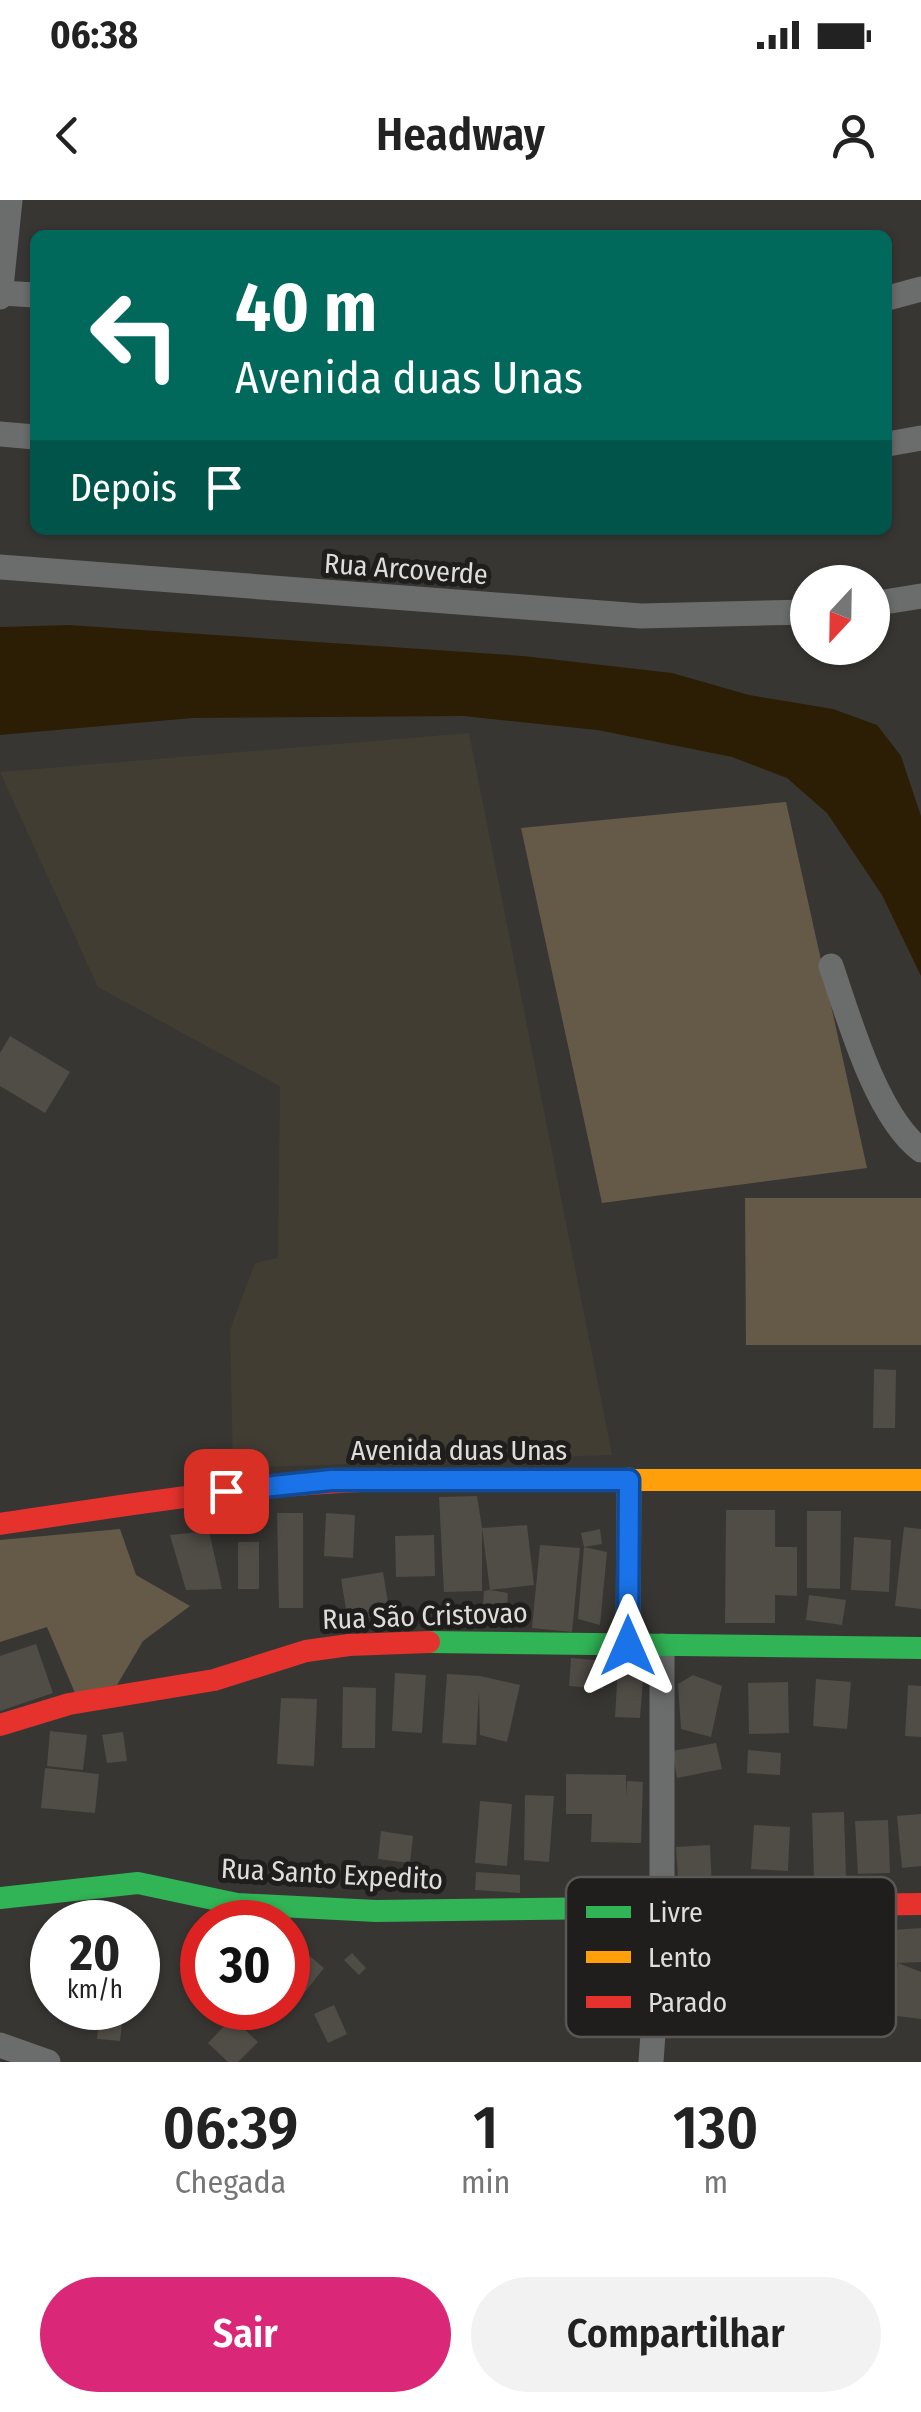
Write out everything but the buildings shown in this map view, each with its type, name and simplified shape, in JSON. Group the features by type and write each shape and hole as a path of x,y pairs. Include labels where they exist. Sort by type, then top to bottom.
{"street":[{"path":"10,200 0,295 30,295"},
{"path":"892,297 921,290"},
{"path":"0,434 30,437"},
{"path":"892,443 921,438"},
{"name":"Rua Arcoverde","path":"0,568 640,616 790,612"},
{"path":"890,601 921,596"},
{"path":"830,966 865,1064 896,1122 921,1150"},
{"name":"Avenida duas Unas","path":"0,1524 192,1495 331,1480 921,1480"},
{"path":"628,1646 629,1480"},
{"name":"Rua São Cristovao","path":"0,1724 70,1704 214,1680 306,1650 349,1645 478,1641 921,1648"},
{"path":"662,1646 662,1877"},
{"name":"Rua Santo Expedito","path":"0,1898 138,1882 237,1904 376,1911 566,1907"},
{"name":"Rua Santo Expedito","path":"896,1904 921,1904"},
{"path":"651,2062 653,2037"},
{"path":"0,2046 48,2062"}],"shaded area":[{"path":"69,625 523,656 672,673 749,695 833,709 877,725 901,756 921,816 921,976 882,895 827,813 787,778 732,757 597,730 463,716 193,718 0,735 0,627"},
{"path":"469,733 612,1455 233,1468 230,1330 255,1263 278,1258 280,1086 98,987 0,772"},
{"path":"786,802 867,1168 602,1203 521,828"},
{"path":"745,1198 921,1198 921,1345 746,1345"},
{"path":"120,1529 136,1575 190,1606 143,1641 117,1685 75,1693 47,1627 0,1642 0,1540"}],"traffic: fast":[{"path":"429,1642 921,1648"},
{"path":"0,1898 138,1883 237,1904 376,1911 566,1909"}],"traffic: slow":[{"path":"414,1480 921,1480"}],"traffic: jam":[{"path":"0,1524 258,1488 414,1480"},
{"path":"0,1725 69,1704 214,1680 306,1651 429,1642"},
{"path":"896,1904 921,1904"}],"route":[{"path":"226,1491 331,1480 629,1480 628,1646"}]}
